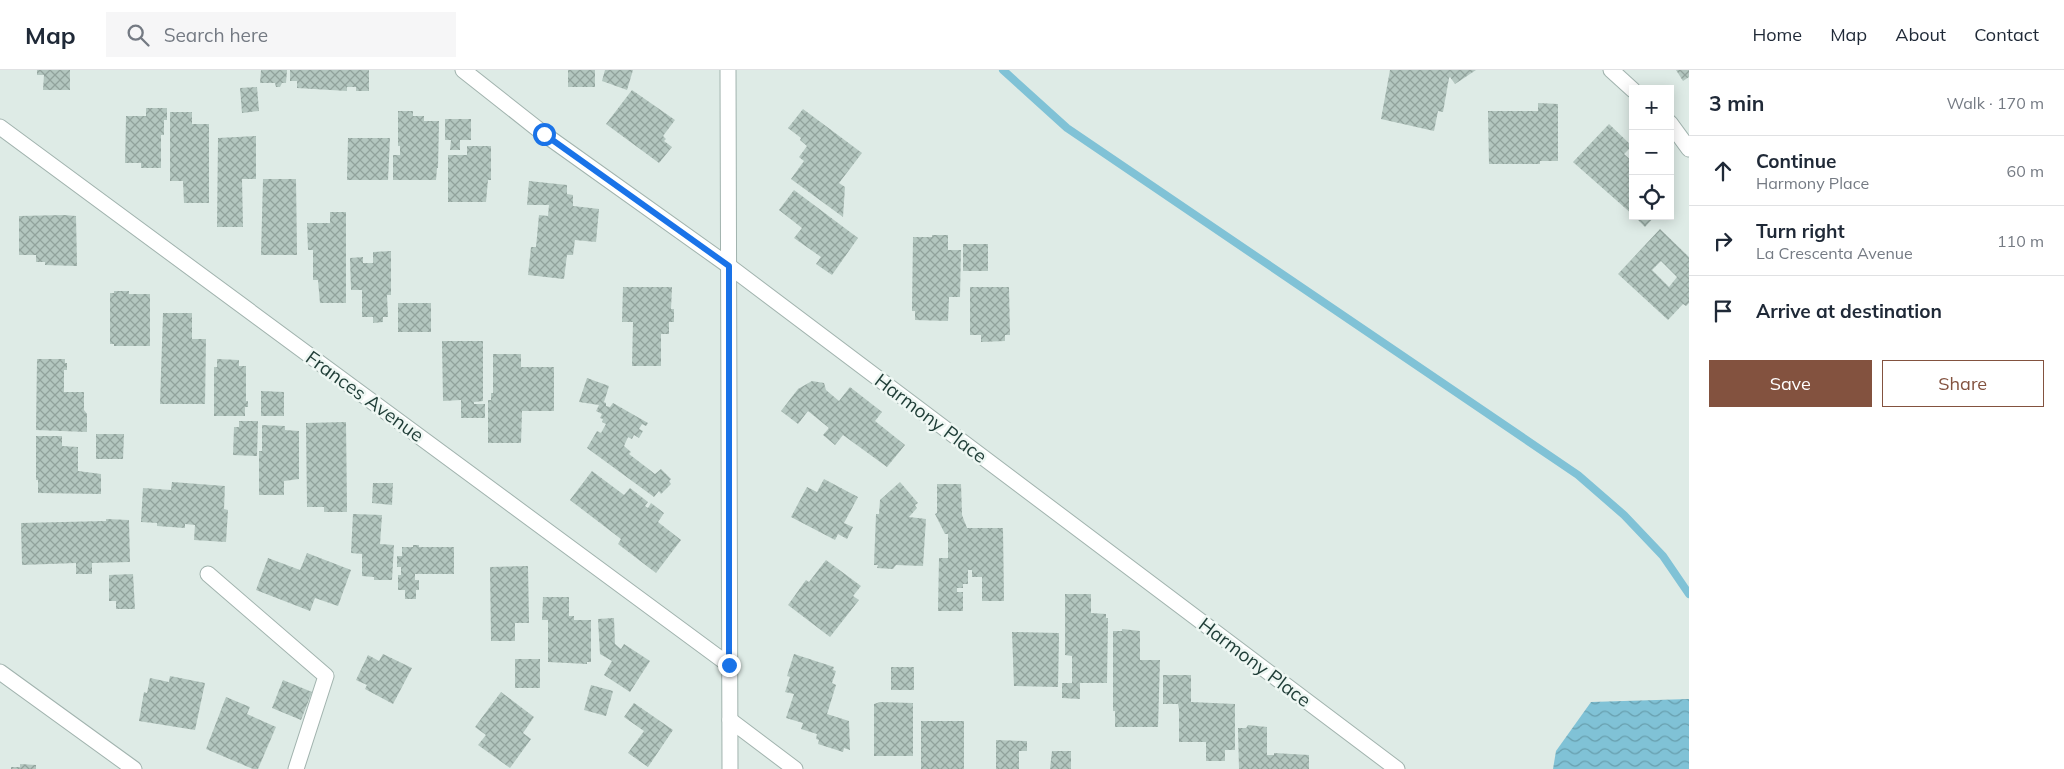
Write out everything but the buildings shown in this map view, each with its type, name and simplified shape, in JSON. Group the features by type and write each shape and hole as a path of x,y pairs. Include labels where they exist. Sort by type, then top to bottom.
{"street":[{"name":"Harmony Place","path":"463,70 544,134 729,266 1397,769"},
{"path":"728,70 730,769"},
{"path":"1611,70 1629,86"},
{"name":"Frances Avenue","path":"0,127 729,665"},
{"path":"1674,128 1689,149"},
{"path":"208,574 326,676 296,769"},
{"path":"0,672 134,769"},
{"path":"730,720 794,769"}],"water":[{"path":"1689,699 1689,769 1553,769 1556,751 1591,702"}],"waterway":[{"path":"1003,70 1067,128 1578,475 1624,515 1663,556 1689,594"}],"route":[{"path":"544,134 729,266 729,665"}]}
